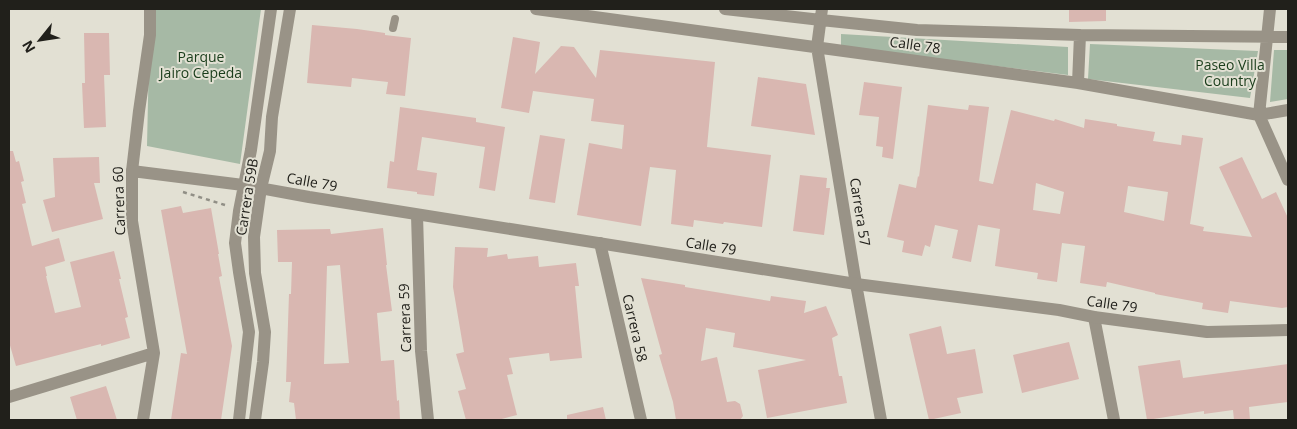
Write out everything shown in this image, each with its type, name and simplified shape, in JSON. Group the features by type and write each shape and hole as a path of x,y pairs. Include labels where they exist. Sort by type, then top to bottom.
{"street":[{"name":"Carrera 60","path":"143,420 154,353 132,221 132,170 138,111 150,35 150,9"},
{"name":"Carrera 59B","path":"240,415 249,332 236,243 238,211 251,150 271,9"},
{"name":"Carrera 59B","path":"256,416 265,332 255,273 254,237 261,188 270,151 272,117 290,9"},
{"name":"Calle 78","path":"536,9 1078,83 1260,115 1288,110"},
{"name":"Calle 78","path":"725,9 822,14 917,30 1080,35 1288,37"},
{"path":"1270,9 1260,115 1288,180"},
{"name":"Carrera 57","path":"822,14 817,47 856,284 881,420"},
{"path":"1078,83 1080,35"},
{"name":"Calle 79","path":"132,170 243,185 417,215 856,284 1059,310 1094,317 1207,332 1288,330"},
{"name":"Carrera 59","path":"417,215 421,350 428,420"},
{"name":"Carrera 58","path":"600,243 641,420"},
{"path":"1094,317 1114,420"},
{"path":"9,397 154,353"},
{"path":"240,415 256,416"}],"lane":[{"path":"393,28 395,19"}],"path":[{"path":"178,191 225,205"}],"green space":[{"name":"Parque Jairo Cepeda","path":"150,9 261,9 240,164 147,146"},
{"path":"841,34 1068,47 1068,75 841,47"},
{"name":"Paseo Villa Country","path":"1090,44 1258,51 1250,98 1088,79"},
{"name":"Paseo Villa Country","path":"1274,50 1288,50 1288,99 1270,102"}],"building":[{"path":"1069,9 1106,9 1106,21 1069,22"},
{"path":"312,25 357,29 411,38 405,96 386,94 388,82 352,78 351,87 307,83"},
{"path":"84,33 109,33 110,75 104,75 106,127 84,128 82,83 85,83"},
{"path":"513,37 540,42 535,74 561,46 574,47 596,78 600,50 715,62 707,147 771,155 762,227 694,220 693,227 671,224 676,170 650,167 641,226 577,215 589,143 622,149 624,125 591,121 594,99 533,91 529,113 501,108"},
{"path":"758,77 806,84 815,135 751,126"},
{"path":"864,82 902,87 893,159 882,157 883,147 876,146 879,117 859,115"},
{"path":"928,105 968,110 969,105 989,107 979,181 993,184 1011,110 1054,121 1055,119 1084,128 1085,119 1155,132 1153,141 1181,145 1182,135 1203,138 1190,224 1204,227 1203,231 1252,237 1219,167 1242,157 1262,199 1276,192 1288,218 1288,307 1282,308 1230,301 1228,313 1202,309 1203,303 1107,282 1106,287 1080,283 1085,246 1062,243 1057,282 1037,279 1038,273 995,266 1000,229 978,225 971,262 952,258 958,230 935,225 930,247 925,245 922,256 902,252 904,241 887,237 899,184 916,188","holes":["1036,183 1064,192 1060,214 1033,210","1128,186 1168,192 1164,221 1124,212"]},
{"path":"400,107 476,118 476,122 505,127 495,191 479,188 485,147 422,137 417,170 437,173 434,196 387,188 390,161 394,162"},
{"path":"540,135 565,139 555,203 529,199"},
{"path":"9,151 13,151 16,162 19,161 24,181 21,182 26,203 22,204 32,246 59,238 65,261 45,267 55,313 81,307 70,262 114,251 128,317 125,318 130,338 16,366 9,342"},
{"path":"99,157 100,183 94,183 103,219 52,232 43,200 55,197 53,158"},
{"path":"800,175 827,178 826,188 830,188 824,235 793,231"},
{"path":"181,206 183,213 211,208 222,276 219,277 232,346 221,420 171,420 181,353 187,354 161,210"},
{"path":"383,228 392,311 377,313 381,361 394,360 400,420 296,420 294,403 289,402 291,382 286,382 292,262 278,262 277,230 330,229 331,234","holes":["340,265 349,363 324,364 327,266"]},
{"path":"455,247 488,248 487,257 507,254 508,259 538,256 539,267 576,263 579,286 575,286 582,358 550,361 549,353 509,358 513,374 507,375 517,415 498,420 466,420 458,391 466,389 456,354 464,352 453,287"},
{"path":"641,278 770,301 771,296 806,301 804,313 826,306 838,335 832,338 839,376 842,376 847,403 767,418 758,370 806,360 733,347 735,333 706,328 701,361 717,357 727,402 735,401 740,404 743,416 740,420 676,420 673,402 659,355 662,354"},
{"path":"941,326 947,354 975,349 983,393 957,398 961,413 929,420 909,334"},
{"path":"1069,342 1079,379 1022,393 1013,355"},
{"path":"1180,360 1183,378 1288,364 1288,402 1249,407 1250,420 1234,420 1233,410 1204,414 1204,411 1147,420 1138,366"},
{"path":"106,386 117,420 77,420 70,397"},
{"path":"603,407 606,420 567,420 567,415"}]}
